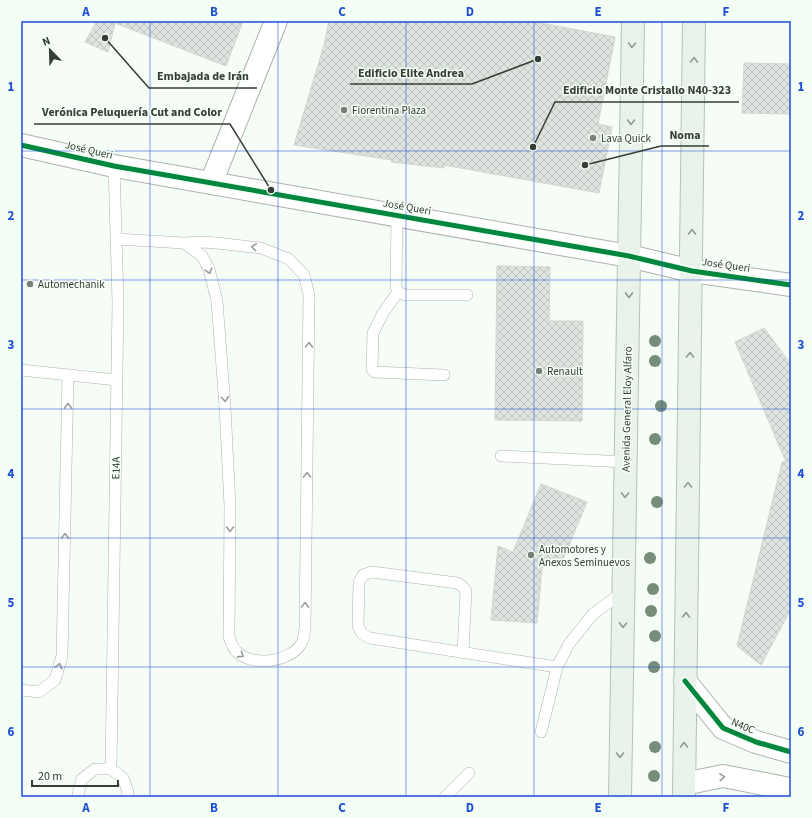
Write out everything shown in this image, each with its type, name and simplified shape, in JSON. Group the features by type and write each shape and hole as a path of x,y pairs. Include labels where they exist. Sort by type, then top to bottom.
{"main road":[{"name":"Avenida General Eloy Alfaro","path":"620,797 633,21"},
{"path":"684,791 692,270 694,21"}],"street":[{"path":"211,183 276,21"},
{"name":"José Queri","path":"21,145 114,166 629,256 692,270 791,285"},
{"name":"N40C","path":"685,681 723,728 756,742 791,752"},
{"path":"684,791 723,776 785,788 791,791"}],"lane":[{"name":"E14A","path":"111,769 118,302 114,166"},
{"path":"397,215 396,287 398,292 405,295 467,295"},
{"path":"116,239 184,243 203,242 261,248 289,260 304,275 309,296 305,629 302,644 291,654 278,660 256,660 245,658 236,652 232,646 230,636 230,506 225,407 217,301 209,269 202,256 184,243"},
{"path":"398,292 383,314 373,333 372,369 374,372 444,375"},
{"path":"21,370 117,380"},
{"path":"21,690 39,692 55,680 62,656 68,375"},
{"path":"501,456 626,462"},
{"path":"463,652 466,591 462,586 457,583 372,572 363,575 359,582 358,626 362,634 370,638 557,667"},
{"path":"541,732 557,667 569,644 593,614 623,592"},
{"path":"79,797 78,794 82,779 95,769 111,769 123,778 128,792 127,797"},
{"path":"445,797 470,773"}],"building":[{"path":"97,21 243,21 226,66 115,23 108,52 85,42"},
{"path":"329,21 530,21 615,37 598,124 612,127 599,193 444,165 444,168 391,162 392,160 294,145 324,45"},
{"path":"744,63 791,64 791,114 742,113"},
{"name":"Renault","path":"497,266 550,267 549,321 583,321 582,421 495,420"},
{"path":"764,328 791,364 791,609 761,665 737,646 782,462 786,462 735,342"},
{"name":"Automotores y Anexos Seminuevos","path":"541,484 587,502 563,560 543,558 537,623 491,620 498,546 513,552"}],"cycle path":[{"path":"21,145 114,166 629,256 692,271 791,285"},
{"path":"685,681 723,728 756,742 791,752"}],"place":[{"name":"Embajada de Irán","path":"105,38"},
{"name":"Edificio Elite Andrea","path":"538,59"},
{"name":"Fiorentina Plaza","path":"344,110"},
{"name":"Lava Quick","path":"593,138"},
{"name":"Edificio Monte Cristallo N40-323","path":"533,147"},
{"name":"Noma","path":"585,165"},
{"name":"Verónica Peluquería Cut and Color","path":"271,190"},
{"name":"Automechanik","path":"30,284"},
{"name":"Renault","path":"539,371"},
{"name":"Automotores y Anexos Seminuevos","path":"531,555"}]}
